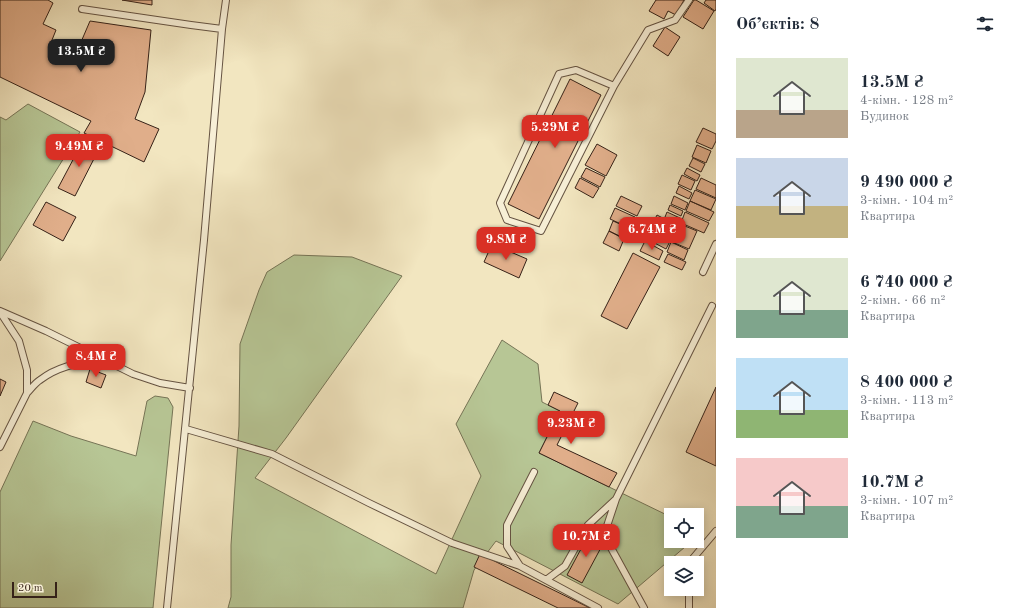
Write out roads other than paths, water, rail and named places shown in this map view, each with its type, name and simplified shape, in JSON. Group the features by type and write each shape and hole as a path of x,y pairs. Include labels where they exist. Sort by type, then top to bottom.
{"lane":[{"path":"167,608 190,388 222,29 226,0"},
{"path":"614,86 576,70 559,74 500,203 507,220 541,231 614,86 648,30 675,20 689,0"},
{"path":"82,9 222,29"},
{"path":"703,272 716,244"},
{"path":"644,608 604,535 616,499 712,306"},
{"path":"0,311 46,331 133,374 160,383 190,388"},
{"path":"0,311 19,341 27,370 27,393"},
{"path":"0,447 27,393 39,380 54,370 78,363 101,359"},
{"path":"186,429 272,454 368,503 452,543 520,566 598,608"},
{"path":"520,566 507,546 507,525 534,472"},
{"path":"546,580 565,566 588,525 616,499"},
{"path":"695,556 716,531"},
{"path":"689,596 689,608"}]}
